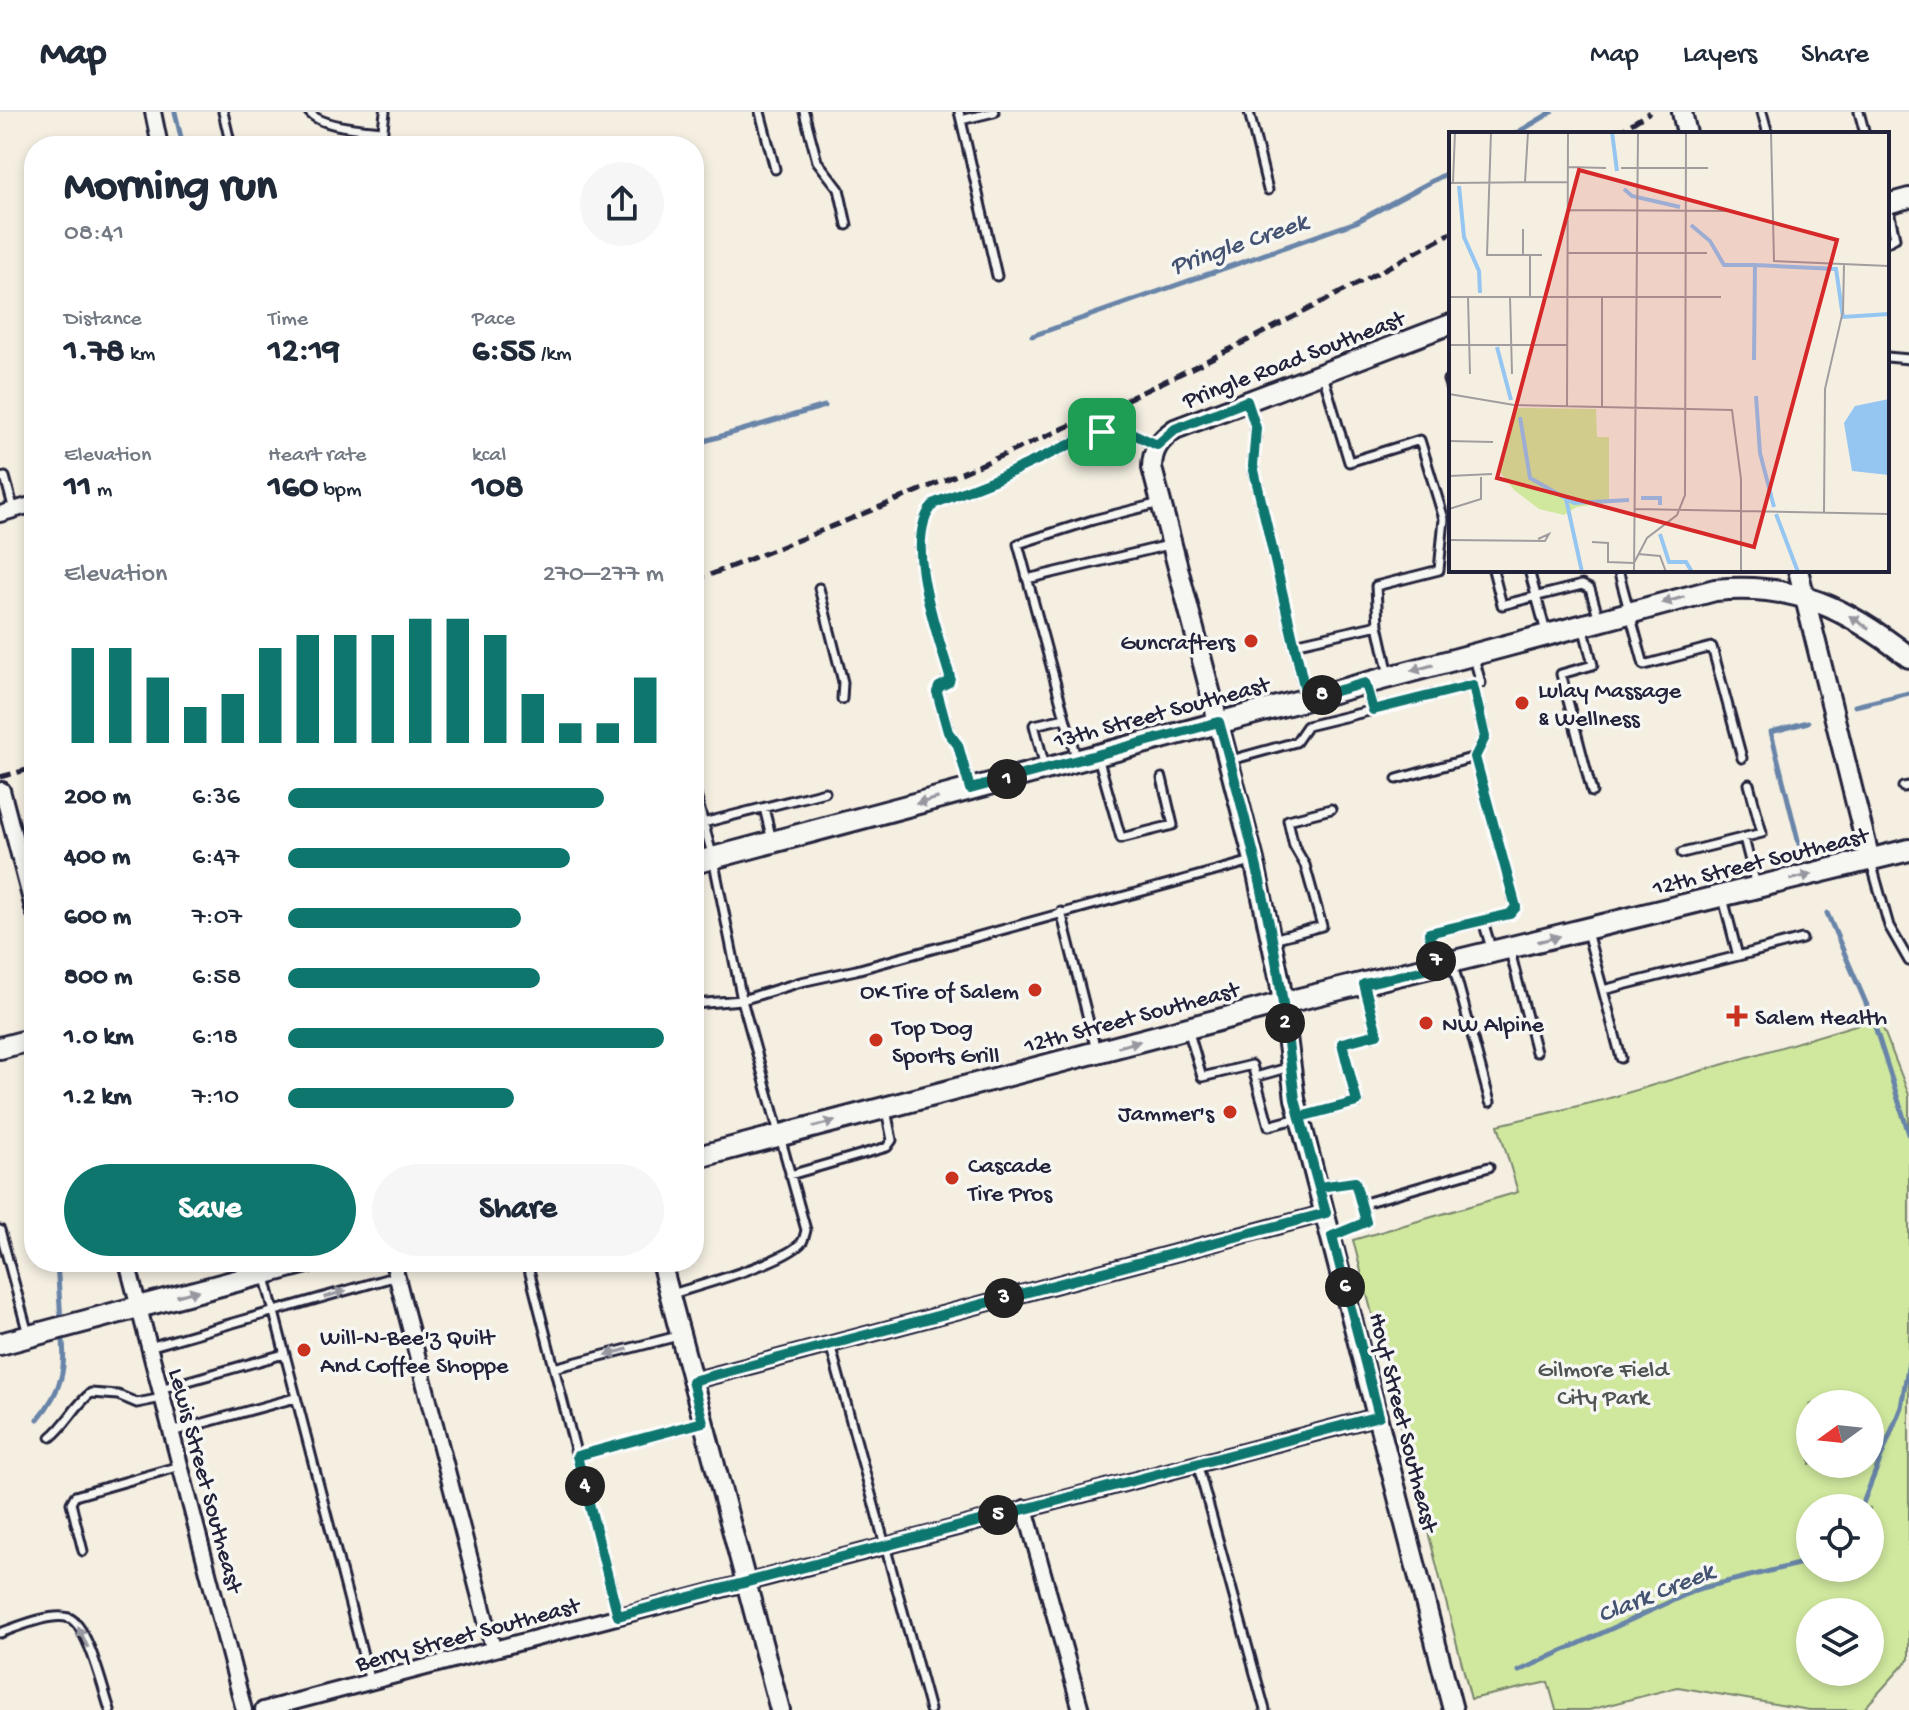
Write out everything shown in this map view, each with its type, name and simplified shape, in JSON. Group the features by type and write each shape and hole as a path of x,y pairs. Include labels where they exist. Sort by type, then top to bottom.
{"main road":[{"name":"13th Street Southeast","path":"704,860 1705,593 1740,588 1805,595 1861,622 1909,657"},
{"name":"12th Street Southeast","path":"704,1155 1283,1003 1909,850"},
{"path":"0,1048 24,1042"},
{"path":"0,1344 249,1272"}],"street":[{"path":"153,112 158,136"},
{"path":"1682,112 1687,132"},
{"path":"1889,203 1909,198"},
{"name":"Pringle Road Southeast","path":"1157,445 1175,429 1449,325"},
{"name":"Hoyt Street Southeast","path":"1157,445 1152,456 1152,468 1254,860 1283,1003 1290,1067 1300,1117 1453,1710"},
{"path":"1799,572 1870,860"},
{"path":"2,790 24,874"},
{"path":"692,1381 1326,1213"},
{"name":"Lewis Street Southeast","path":"130,1272 244,1710"},
{"path":"396,1272 493,1648"},
{"path":"664,1272 780,1710"},
{"name":"Berry Street Southeast","path":"263,1710 1379,1416"},
{"path":"1025,1508 1081,1710"}],"lane":[{"path":"223,112 229,136"},
{"path":"309,112 313,117 347,127 383,131"},
{"path":"382,136 385,112"},
{"path":"760,112 775,169"},
{"path":"804,112 817,161 839,189 847,225"},
{"path":"994,112 960,116 997,276"},
{"path":"1249,112 1268,190"},
{"path":"1762,112 1767,132"},
{"path":"1859,112 1864,132"},
{"path":"1889,212 1895,238 1889,241"},
{"path":"1889,357 1909,359"},
{"path":"1322,373 1349,462 1420,440 1444,519 1439,570 1376,586 1378,625 1390,677"},
{"path":"1247,401 1256,428 1253,466 1307,699"},
{"path":"970,789 958,745 948,732 937,692 939,687 949,682 950,677 921,571 922,534 927,510 935,503 996,479 1088,436 1125,430 1157,445"},
{"path":"0,478 5,477 7,512"},
{"path":"1160,503 1018,544 1065,718 1087,758 1121,838 1173,825 1162,778"},
{"path":"1027,579 1171,545"},
{"path":"1494,572 1502,605 1582,585 1590,589 1593,665 1561,674 1592,792"},
{"path":"1530,572 1546,634"},
{"path":"1619,572 1644,665 1712,647 1742,758"},
{"path":"819,588 843,682 842,699"},
{"path":"1294,644 1378,625"},
{"path":"1229,760 1296,742 1307,726 1481,683 1473,654"},
{"path":"1365,683 1373,710"},
{"path":"1473,685 1485,737 1475,757 1516,907 1510,914 1429,933 1445,965 1490,1102"},
{"path":"1046,769 1034,725 1065,718"},
{"path":"1397,779 1475,757"},
{"path":"1682,853 1762,833 1749,784"},
{"path":"704,823 825,792"},
{"path":"764,808 772,842"},
{"path":"1271,939 1322,926 1305,865 1294,846 1288,820 1331,809"},
{"path":"1744,838 1757,888"},
{"path":"669,1294 735,1275 800,1244 806,1230 704,860"},
{"path":"704,1003 742,1000 1254,860"},
{"path":"1870,860 1889,926 1908,958"},
{"path":"1723,896 1738,956"},
{"path":"1061,912 1097,1052"},
{"path":"1483,921 1501,951 1536,1052"},
{"path":"1587,929 1621,1058"},
{"path":"1603,990 1802,939"},
{"path":"1188,1028 1202,1077 1252,1065 1269,1126 1357,1102 1342,1043 1377,1034 1364,984"},
{"path":"1255,1077 1290,1067"},
{"path":"790,1175 887,1147 892,1140 885,1108"},
{"path":"1361,1204 1489,1167"},
{"path":"1319,1187 1355,1182 1366,1222 1332,1236"},
{"path":"0,1230 36,1334"},
{"path":"263,1272 370,1682"},
{"path":"149,1347 274,1312 387,1272"},
{"path":"530,1272 618,1616"},
{"path":"554,1368 680,1336"},
{"path":"830,1344 930,1710"},
{"path":"51,1437 63,1427 81,1400 91,1393 105,1392 137,1403 284,1354"},
{"path":"171,1432 295,1398"},
{"path":"577,1456 703,1422"},
{"path":"1197,1463 1265,1710"},
{"path":"83,1551 71,1503 75,1496 180,1466"},
{"path":"0,1633 46,1618 68,1618 82,1628 110,1710"}],"green space":[{"name":"Gilmore Field City Park","path":"1879,1018 1909,1095 1909,1659 1863,1710 1809,1710 1678,1687 1589,1710 1556,1710 1548,1682 1471,1699 1353,1240 1518,1192 1498,1125 1603,1100"}],"waterway":[{"path":"175,112 181,136"},
{"name":"Pringle Creek","path":"1518,132 1552,112"},
{"name":"Pringle Creek","path":"1032,336 1356,222 1449,172"},
{"name":"Pringle Creek","path":"704,441 825,406"},
{"name":"Clark Creek","path":"1855,706 1909,693"},
{"name":"Clark Creek","path":"1799,844 1771,732 1808,722"},
{"name":"Clark Creek","path":"1827,913 1872,1017 1909,1134"},
{"name":"Pringle Creek","path":"58,1272 61,1321"},
{"name":"Pringle Creek","path":"38,1419 53,1398 61,1378 64,1356 62,1331"},
{"name":"Clark Creek","path":"1867,1494 1901,1407 1909,1362"},
{"name":"Clark Creek","path":"1519,1671 1698,1589 1796,1564"}],"railway":[{"path":"1619,132 1650,112"},
{"path":"704,577 895,501 1126,400 1344,291 1449,234"},
{"path":"0,777 24,771"}],"place":[{"name":"Guncrafters","path":"1251,641"},
{"name":"Lulay Massage & Wellness","path":"1522,703"},
{"name":"OK Tire of Salem","path":"1035,990"},
{"name":"Salem Health","path":"1737,1016"},
{"name":"NW Alpine","path":"1426,1023"},
{"name":"Top Dog Sports Grill","path":"876,1040"},
{"name":"Jammer's","path":"1230,1112"},
{"name":"Cascade Tire Pros","path":"952,1178"},
{"name":"Will-N-Bee'z Quilt And Coffee Shoppe","path":"304,1350"}],"route":[{"path":"1247,401 1256,428 1253,466 1307,699 1365,683 1373,710 1473,685 1485,737 1475,757 1516,907 1510,914 1429,933 1437,967 1364,984 1377,1034 1342,1043 1357,1102 1300,1117 1319,1187 1355,1182 1366,1222 1332,1236 1379,1416 618,1616 577,1456 703,1422 692,1381 1326,1213 1295,1099 1280,982 1244,816 1219,722 970,789 958,745 948,732 937,692 939,687 949,682 950,677 921,571 922,534 927,510 935,503 1102,432 1125,430 1157,445 1175,429 1247,401"}]}
